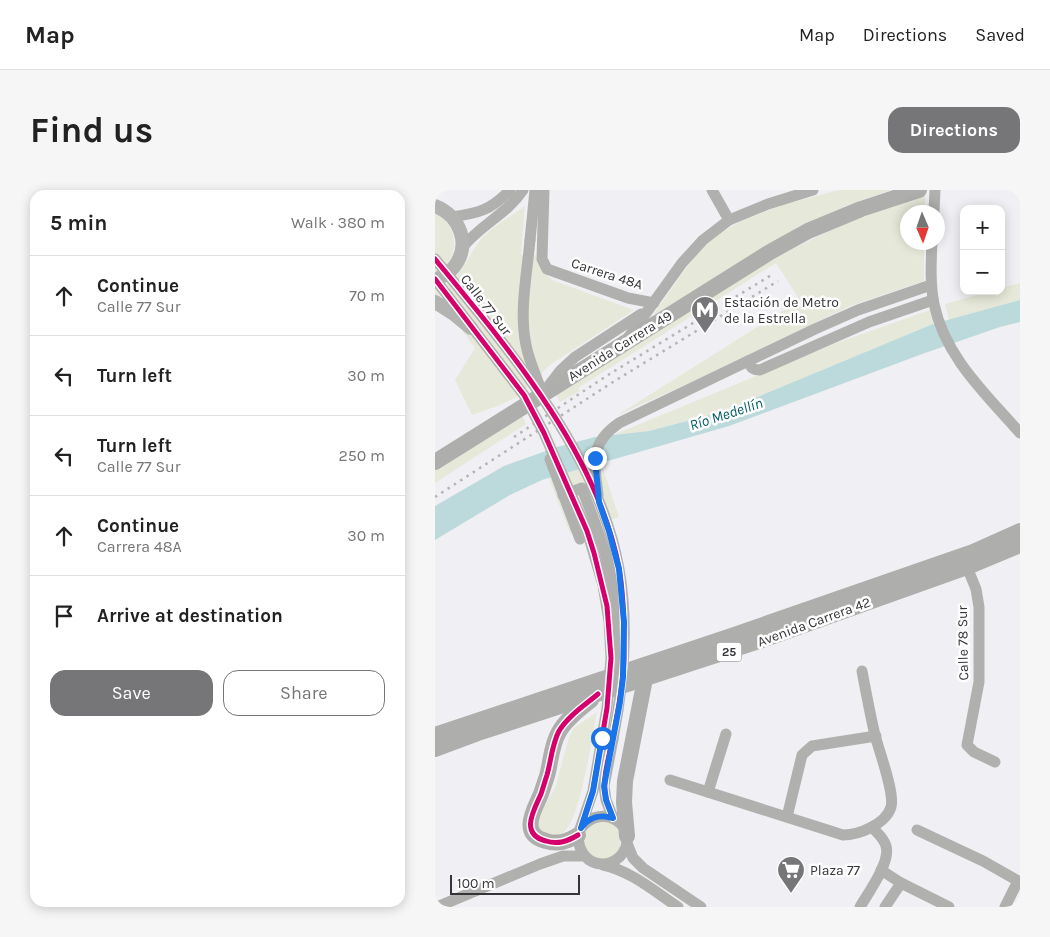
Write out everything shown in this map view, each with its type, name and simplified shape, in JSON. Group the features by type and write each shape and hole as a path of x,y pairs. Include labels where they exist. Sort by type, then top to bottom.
{"highway":[{"name":"Avenida Carrera 49","path":"436,460 544,399 624,343 760,258 809,231 861,209 919,190"},
{"name":"Avenida Carrera 42","path":"435,734 908,575 973,552 1020,531"},
{"name":"Avenida Carrera 42","path":"435,749 477,733 765,639 967,567 1020,545"},
{"path":"627,840 624,802 625,781 645,678"},
{"path":"580,832 560,843 540,840 531,828 531,818 546,780 559,732 570,718 598,694"}],"main road":[{"path":"435,206 443,209 453,217 461,234 462,248 454,267 445,275 435,280"},
{"path":"435,302 454,314 477,333"}],"street":[{"path":"453,217 491,208 510,190"},
{"path":"462,248 476,233 511,206 523,190"},
{"path":"535,190 524,307 526,344 544,399"},
{"name":"Carrera 48A","path":"544,190 542,259 547,269 628,298 654,303"},
{"path":"711,190 729,220"},
{"path":"624,343 682,263 703,240 729,220 768,204 813,190"},
{"path":"934,205 935,190"},
{"path":"932,250 931,285 933,300 949,347 957,360 1020,434"},
{"name":"Calle 77 Sur","path":"435,259 544,399 574,449 599,502 619,569 624,622 623,677 620,702 607,738 580,832"},
{"name":"Calle 77 Sur","path":"435,280 516,383 533,411 587,531 595,554 607,606 611,649 604,786 606,800 613,818"},
{"path":"599,502 596,450 603,437 624,420 830,322 931,285"},
{"path":"899,296 903,301 904,310"},
{"path":"748,361 751,368 760,370 833,337 933,300"},
{"name":"Carrera 48A","path":"544,399 561,370 575,357 634,319 654,303"},
{"path":"545,446 580,539"},
{"path":"563,495 582,488 605,555 612,586 618,636 619,672"},
{"name":"Calle 78 Sur","path":"967,567 976,590 979,607 979,682 967,745 974,752 995,762"},
{"path":"670,780 843,835 859,833 872,827 888,813 891,806 889,789 861,670"},
{"path":"708,792 726,734"},
{"path":"787,817 801,755 805,750 811,746 876,736"},
{"path":"678,907 623,871 598,864 584,856 578,843 580,832 591,818 606,816 619,822 633,858 643,868 701,907"},
{"path":"860,907 887,856 884,840 872,827"},
{"path":"917,830 1019,882 1005,907"},
{"path":"598,864 606,864 620,857 627,840"},
{"path":"437,907 563,856 584,856"},
{"path":"881,870 901,883 949,907"},
{"path":"885,907 901,883"}],"shaded area":[{"path":"839,190 891,190 850,204 804,226 653,315 692,260 712,238 741,221 782,205"},
{"path":"925,194 925,205 900,205 900,250 924,250 924,281 850,306 707,375 616,416 800,300 776,263 578,388 580,391 560,402 555,393 764,263 841,225"},
{"path":"525,206 521,255 536,255 539,265 552,280 634,310 550,365 519,396 472,415 455,380 475,348 435,294 435,287 444,285 452,280 484,236"},
{"path":"435,213 449,226 453,234 454,243 450,260 444,267 435,272"},
{"path":"1020,283 1020,300 949,320 945,304 977,295 1005,295 1005,287"},
{"path":"930,310 933,324 721,412 649,431 613,435 834,344"},
{"path":"521,413 526,424 435,483 435,468"},
{"path":"601,463 619,517 570,533 549,478"},
{"path":"597,712 581,793 571,822 565,831 559,835 540,831 537,824 539,815 555,788 569,737 574,728"},
{"path":"602,821 615,827 621,840 615,853 602,859 589,853 583,840 589,827"}],"water":[{"name":"Río Medellín","path":"1020,300 1020,322 925,353 729,426 542,480 510,495 435,540 435,506 504,466 557,447 595,437 649,431 721,412 933,324"}],"railway":[{"path":"514,437 608,375 773,274"},
{"path":"435,497 613,382 778,281"}],"cycle path":[{"path":"435,259 519,365 546,403 591,483 608,525 619,568 624,624 624,658 621,689 605,780 608,806 613,818"},
{"path":"435,279 524,395 544,433 587,531 594,553 607,606 611,658 607,708 593,791 581,828"},
{"path":"578,835 563,842 546,841 538,838 533,833 531,821 532,814 543,789 559,731 572,716 598,694"}],"place":[{"name":"Estación de Metro de la Estrella","path":"705,334"},
{"name":"Plaza 77","path":"791,894"}],"route":[{"path":"595,458 599,502 609,531 621,581 624,660 620,702 604,786 606,800 613,818 598,816 591,818 581,828 593,791 602,738"}]}
